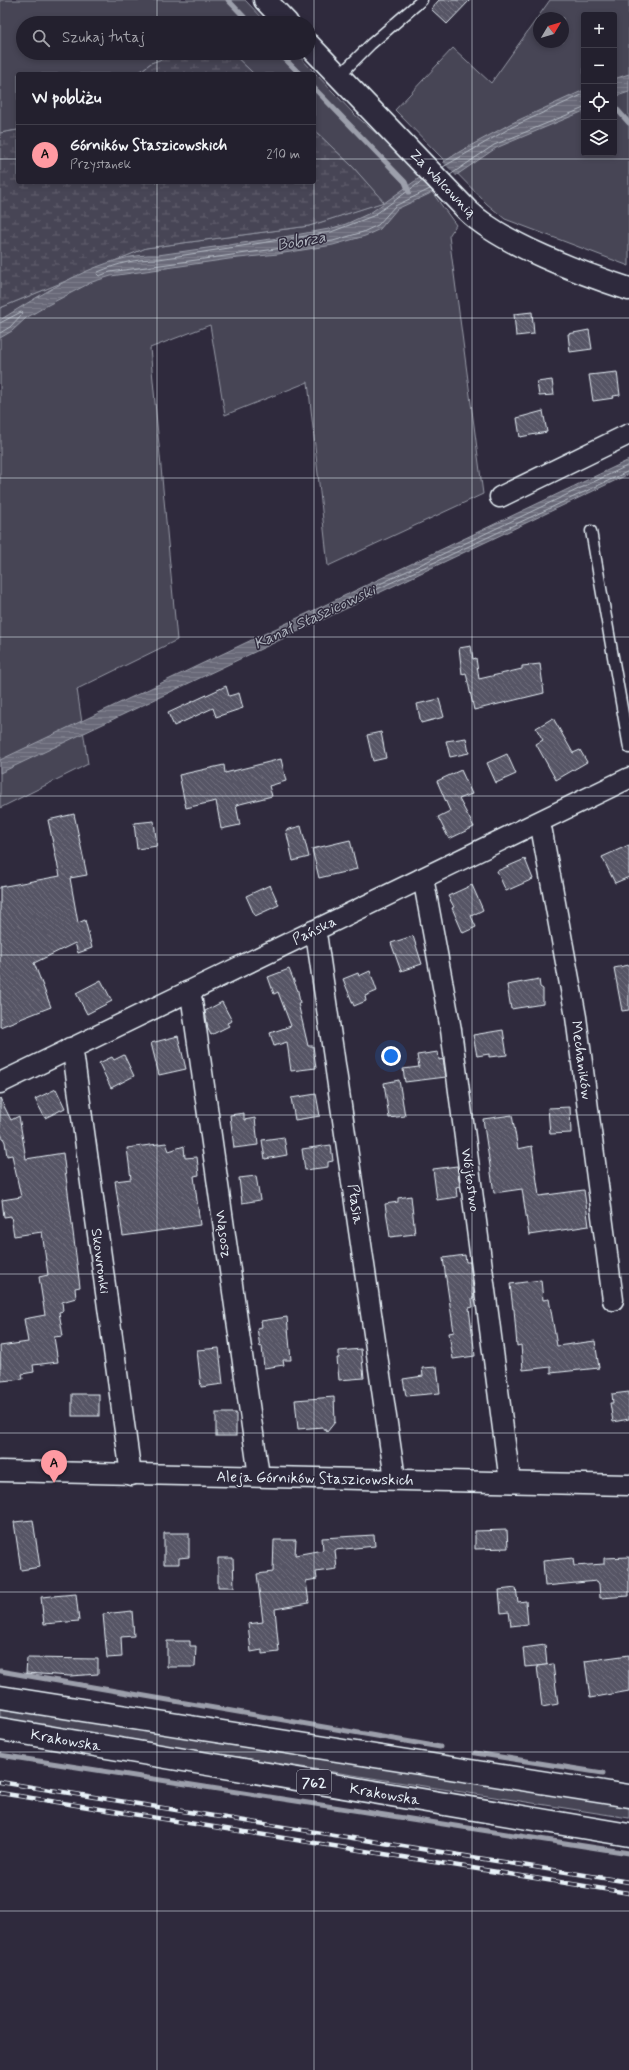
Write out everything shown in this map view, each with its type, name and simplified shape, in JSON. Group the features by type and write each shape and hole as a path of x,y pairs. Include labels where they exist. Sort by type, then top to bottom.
{"main road":[{"path":"265,0 280,16"},
{"name":"Za Walcownią","path":"316,52 408,146 468,211 482,223 518,243 576,269 629,289"},
{"name":"Krakowska","path":"0,1698 629,1796"},
{"name":"Krakowska","path":"0,1729 629,1835"}],"street":[{"path":"500,497 629,434"},
{"name":"Pańska","path":"0,1083 629,778"},
{"name":"Mechaników","path":"538,823 542,832 576,1017 613,1300"},
{"name":"Wójtostwo","path":"421,879 425,888 451,1030 510,1482"},
{"name":"Ptasia","path":"313,931 317,940 395,1479"},
{"name":"Wąsosz","path":"187,992 192,1002 259,1476"},
{"name":"Skowronki","path":"70,1048 74,1059 131,1475"},
{"name":"Aleja Górników Staszicowskich","path":"0,1471 131,1475 395,1479 629,1486"}],"lane":[{"path":"339,76 371,44 422,0"},
{"path":"591,531 629,748"}],"green space":[{"path":"0,0 245,0 260,16 16,16 16,60 159,60 151,63 140,72 16,72 16,130 0,133"},
{"path":"550,0 629,0 629,266 505,219 487,204 395,110 453,48 491,83 533,24 533,48 569,48 569,12 541,12"},
{"path":"159,60 239,60 252,72 140,72 151,63"},
{"path":"239,60 303,60 314,72 252,72"},
{"path":"316,74 354,114 400,154 418,173 456,225 449,236 483,494 328,566 308,382 225,415 210,325 150,348 177,640 77,689 88,764 0,808 0,308 146,248 309,226 383,202 352,166 316,132"},
{"path":"16,130 16,184 316,184 316,132 352,166 384,202 309,226 146,248 0,308 0,133"},
{"path":"0,1707 629,1807 629,1818 0,1720"}],"water":[{"path":"629,74 629,92 617,96 617,78"},
{"name":"Bobrza","path":"581,91 581,112 496,148 429,194 397,209 380,229 365,236 333,245 278,254 229,259 111,276 92,282 48,305 26,318 12,331 0,338 0,320 76,276 117,260 278,238 329,229 346,224 370,213 459,152 510,124"},
{"name":"Kanał Staszicowski","path":"629,460 629,474 0,773 0,760"}],"pier":[{"path":"442,161 457,177 436,192 420,175"}],"building":[{"path":"439,0 470,0 447,24 431,9"},
{"path":"532,312 534,334 516,336 514,314"},
{"path":"589,330 592,349 570,352 568,334"},
{"path":"617,372 620,395 613,396 614,398 593,401 589,375"},
{"path":"552,380 554,395 539,396 537,382"},
{"path":"543,411 547,432 520,437 517,418"},
{"path":"471,646 473,659 476,658 479,679 522,669 522,666 540,664 544,693 474,710 466,673 462,674 459,648"},
{"path":"226,686 229,696 239,693 243,708 216,717 213,708 174,726 168,713"},
{"path":"439,699 444,717 421,723 417,704"},
{"path":"553,718 573,753 580,750 587,762 556,780 536,744 543,740 536,728"},
{"path":"381,732 386,758 373,761 367,735"},
{"path":"466,738 469,753 450,757 446,741"},
{"path":"507,754 516,774 496,783 487,763"},
{"path":"281,759 286,781 269,786 272,796 236,805 240,825 221,829 216,801 186,808 179,775 224,765 225,773"},
{"path":"461,770 472,794 459,799 474,827 449,839 438,817 450,811 437,781"},
{"path":"74,814 87,875 70,878 78,923 85,920 92,948 78,953 75,943 34,963 51,1007 0,1027 0,887 60,876 48,820"},
{"path":"154,821 157,846 137,849 134,823"},
{"path":"301,826 309,857 293,861 286,830"},
{"path":"350,840 357,869 319,878 312,849"},
{"path":"629,845 629,877 615,883 602,857"},
{"path":"525,859 533,879 506,891 497,871"},
{"path":"270,885 279,905 255,916 246,896"},
{"path":"472,885 483,910 471,916 476,927 463,933 452,908 454,907 448,896"},
{"path":"413,936 422,964 401,971 391,943"},
{"path":"629,965 629,1010 622,1011 614,968"},
{"path":"289,969 298,991 300,1003 298,1003 308,1046 313,1046 316,1068 291,1071 287,1042 274,1046 270,1033 291,1026 278,992 274,994 268,977"},
{"path":"370,971 377,991 365,996 366,1001 354,1006 343,979 358,973 359,976"},
{"path":"539,979 540,987 543,989 543,1004 511,1009 507,985"},
{"path":"101,980 112,1001 87,1014 76,993"},
{"path":"222,1002 232,1021 227,1023 229,1026 211,1035 208,1029 205,1011"},
{"path":"503,1030 507,1055 489,1057 489,1054 477,1056 473,1035"},
{"path":"178,1036 186,1069 159,1075 151,1043"},
{"path":"438,1052 439,1060 443,1059 446,1077 405,1082 403,1069 419,1067 417,1055"},
{"path":"124,1055 134,1076 111,1088 99,1063 112,1057 114,1060"},
{"path":"399,1080 405,1116 389,1118 384,1083"},
{"path":"56,1089 65,1108 45,1118 35,1099"},
{"path":"316,1094 320,1116 295,1120 291,1098"},
{"path":"0,1098 11,1120 19,1116 26,1159 63,1153 80,1287 75,1288 76,1298 62,1302 63,1311 59,1312 63,1336 54,1337 58,1362 33,1365 34,1372 22,1374 23,1379 1,1381 0,1346 28,1342 24,1319 45,1315 39,1277 48,1275 42,1232 14,1236 11,1216 4,1217 2,1200 21,1197 12,1155 7,1156 5,1142 0,1132"},
{"path":"570,1107 571,1133 550,1134 548,1108"},
{"path":"244,1113 244,1120 255,1118 258,1145 234,1148 230,1115"},
{"path":"512,1115 518,1149 532,1146 539,1196 584,1190 589,1226 529,1235 522,1189 494,1193 483,1119"},
{"path":"284,1137 287,1155 265,1159 262,1140"},
{"path":"166,1143 169,1151 184,1146 185,1158 197,1157 199,1175 194,1176 200,1225 123,1236 115,1181 131,1179 127,1148"},
{"path":"331,1145 333,1161 328,1162 328,1167 305,1170 302,1149"},
{"path":"457,1166 460,1186 456,1187 457,1197 437,1200 433,1169"},
{"path":"256,1176 260,1200 242,1203 239,1178"},
{"path":"411,1196 415,1234 390,1237 385,1204 398,1202 398,1198"},
{"path":"465,1255 466,1262 470,1262 474,1298 472,1298 473,1307 469,1308 475,1356 453,1359 449,1333 454,1332 443,1258"},
{"path":"541,1280 543,1300 549,1299 557,1346 595,1341 599,1368 551,1373 551,1367 523,1370 521,1345 517,1346 510,1284"},
{"path":"287,1317 291,1360 283,1360 284,1365 264,1368 262,1346 260,1347 257,1328 262,1327 261,1321"},
{"path":"219,1348 223,1384 201,1387 197,1350"},
{"path":"361,1349 364,1378 339,1380 337,1358 339,1358 339,1351"},
{"path":"437,1367 440,1393 406,1396 403,1379 423,1376 422,1368"},
{"path":"629,1392 629,1419 613,1422 610,1403 613,1403 612,1394"},
{"path":"72,1394 99,1394 99,1416 72,1416"},
{"path":"334,1397 335,1422 327,1432 323,1427 298,1429 295,1400"},
{"path":"216,1413 236,1413 236,1436 216,1436"},
{"path":"33,1520 40,1567 21,1570 14,1522"},
{"path":"507,1530 508,1548 475,1549 475,1531"},
{"path":"164,1533 189,1533 189,1557 179,1558 179,1564 164,1564"},
{"path":"374,1535 375,1546 335,1550 337,1569 316,1572 317,1579 306,1581 309,1603 275,1609 279,1652 262,1654 262,1650 251,1652 248,1624 263,1622 257,1574 273,1572 274,1540 296,1540 295,1555 323,1550 322,1538"},
{"path":"629,1557 629,1596 600,1598 599,1584 597,1581 545,1586 543,1561 573,1558 574,1566 604,1564 604,1558"},
{"path":"218,1558 233,1558 234,1587 218,1587"},
{"path":"516,1588 518,1602 526,1601 528,1624 511,1626 509,1612 501,1613 499,1590"},
{"path":"76,1594 79,1621 44,1624 41,1597"},
{"path":"132,1611 134,1636 121,1637 122,1657 107,1658 103,1614"},
{"path":"167,1641 190,1641 190,1646 196,1646 195,1667 167,1667"},
{"path":"545,1645 547,1665 525,1667 523,1648"},
{"path":"629,1655 629,1691 590,1698 585,1661"},
{"path":"27,1658 98,1659 98,1674 70,1676 26,1673"},
{"path":"553,1664 558,1704 542,1707 537,1666"}],"waterway":[{"path":"228,0 243,16"},
{"path":"286,60 298,72"},
{"path":"316,90 405,182 409,192"},
{"path":"617,109 629,123"},
{"path":"0,1671 440,1747"},
{"path":"475,1753 603,1773"},
{"path":"0,1755 629,1853"}],"railway":[{"path":"0,1782 629,1882"},
{"path":"0,1793 629,1893"}],"place":[{"name":"Górników Staszicowskich","path":"54,1483"}]}
